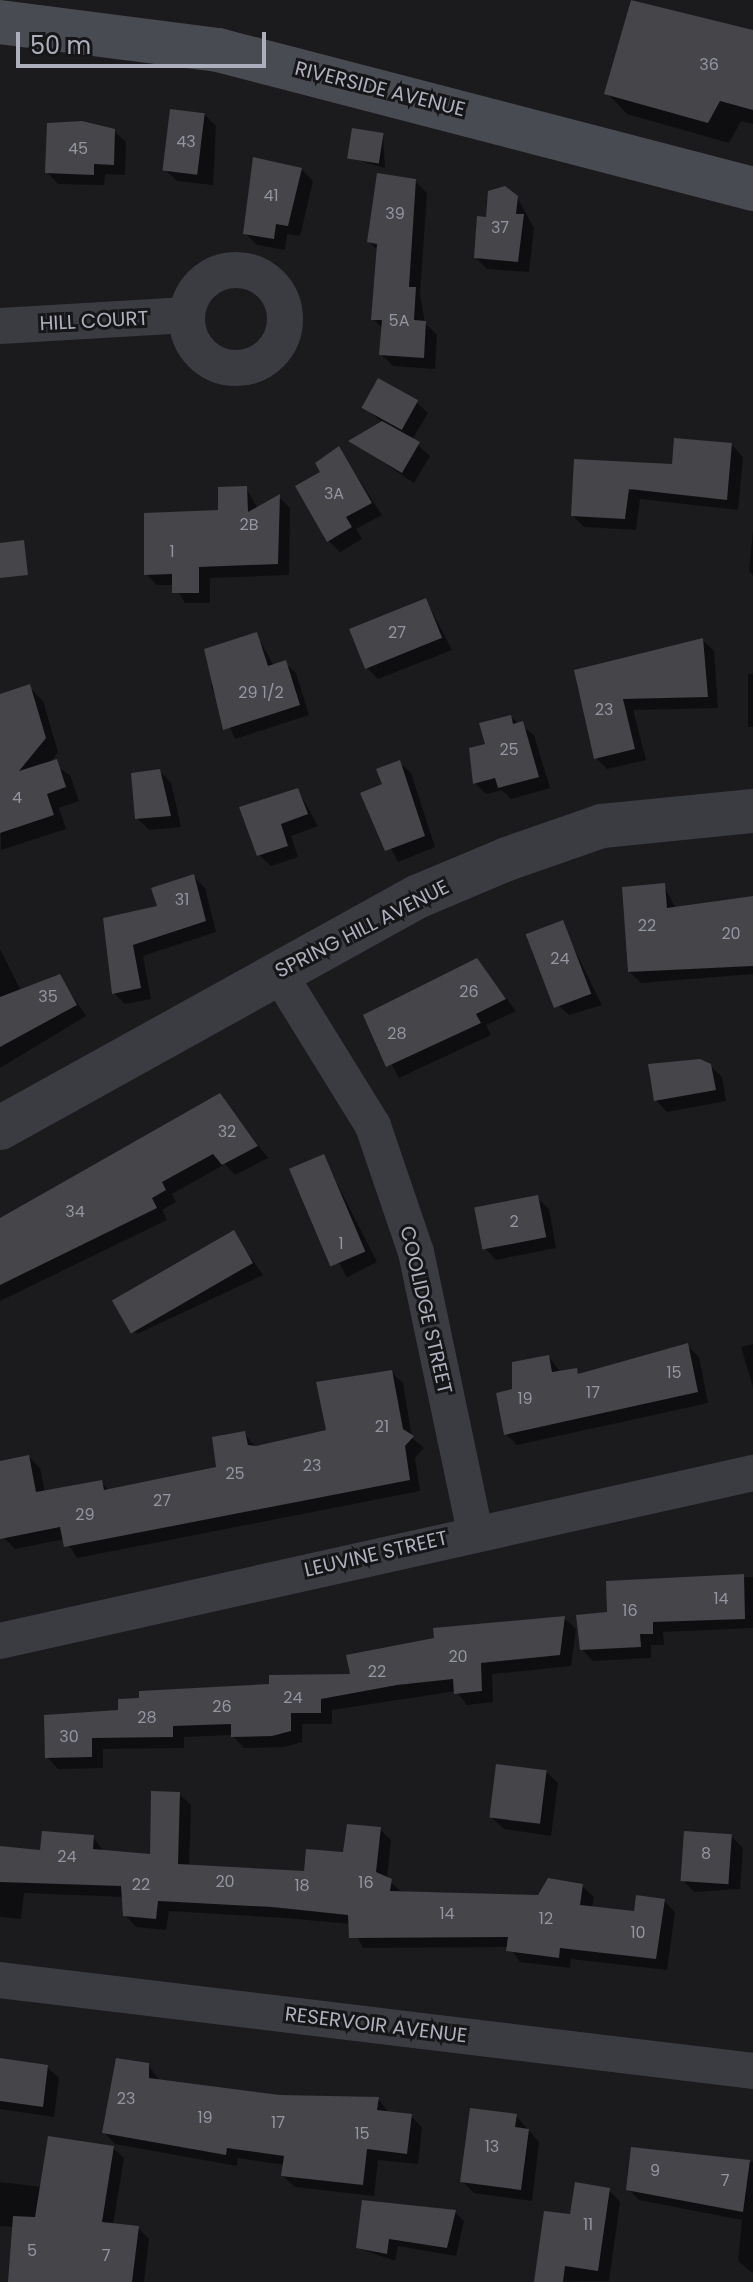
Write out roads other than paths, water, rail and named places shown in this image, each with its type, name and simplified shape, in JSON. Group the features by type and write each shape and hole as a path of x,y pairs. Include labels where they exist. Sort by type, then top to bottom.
{"main road":[{"name":"RIVERSIDE AVENUE","path":"0,22 218,50 753,189"}],"street":[{"name":"HILL COURT","path":"0,326 187,315"},
{"name":"SPRING HILL AVENUE","path":"0,1128 419,896 575,835 753,811"},
{"name":"COOLIDGE STREET","path":"278,972 373,1126 416,1252 475,1532"},
{"name":"LEUVINE STREET","path":"0,1641 475,1532 753,1473"},
{"name":"RESERVOIR AVENUE","path":"0,1980 753,2071"}]}
